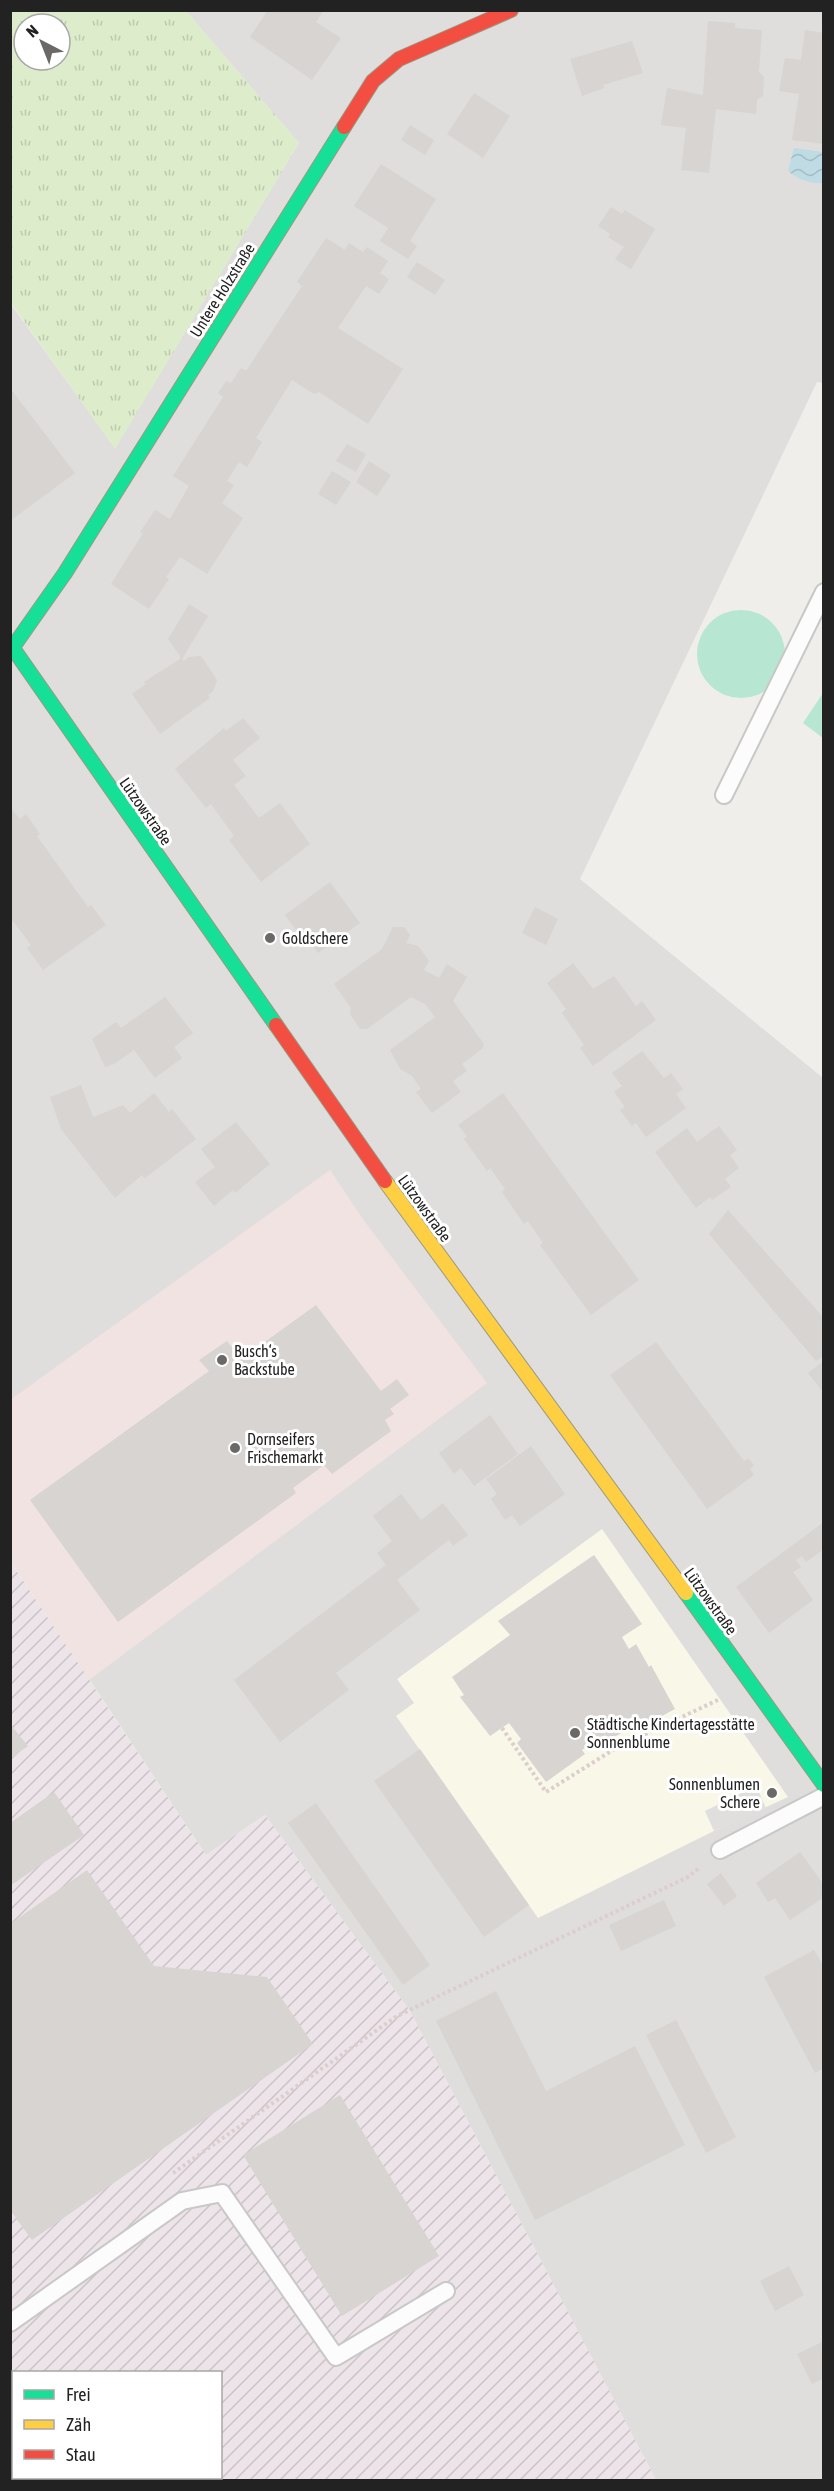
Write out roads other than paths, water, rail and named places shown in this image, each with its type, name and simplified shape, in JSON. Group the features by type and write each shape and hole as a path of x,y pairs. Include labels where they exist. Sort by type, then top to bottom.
{"street":[{"name":"Untere Holzstraße","path":"12,645 65,573 372,81 399,59 511,10"},
{"name":"Lützowstraße","path":"12,645 412,1220 545,1399 824,1785"}],"lane":[{"path":"724,795 824,592"},
{"path":"720,1850 824,1796"},
{"path":"10,2324 182,2201 222,2193 336,2357 446,2291"}],"water":[{"path":"794,148 823,152 823,183 804,180 788,171"}],"place":[{"name":"Goldschere","path":"270,938"},
{"name":"Busch‘s Backstube","path":"222,1360"},
{"name":"Dornseifers Frischemarkt","path":"235,1448"},
{"name":"Städtische Kindertagesstätte Sonnenblume","path":"575,1733"},
{"name":"Sonnenblumen Schere","path":"772,1793"}]}
